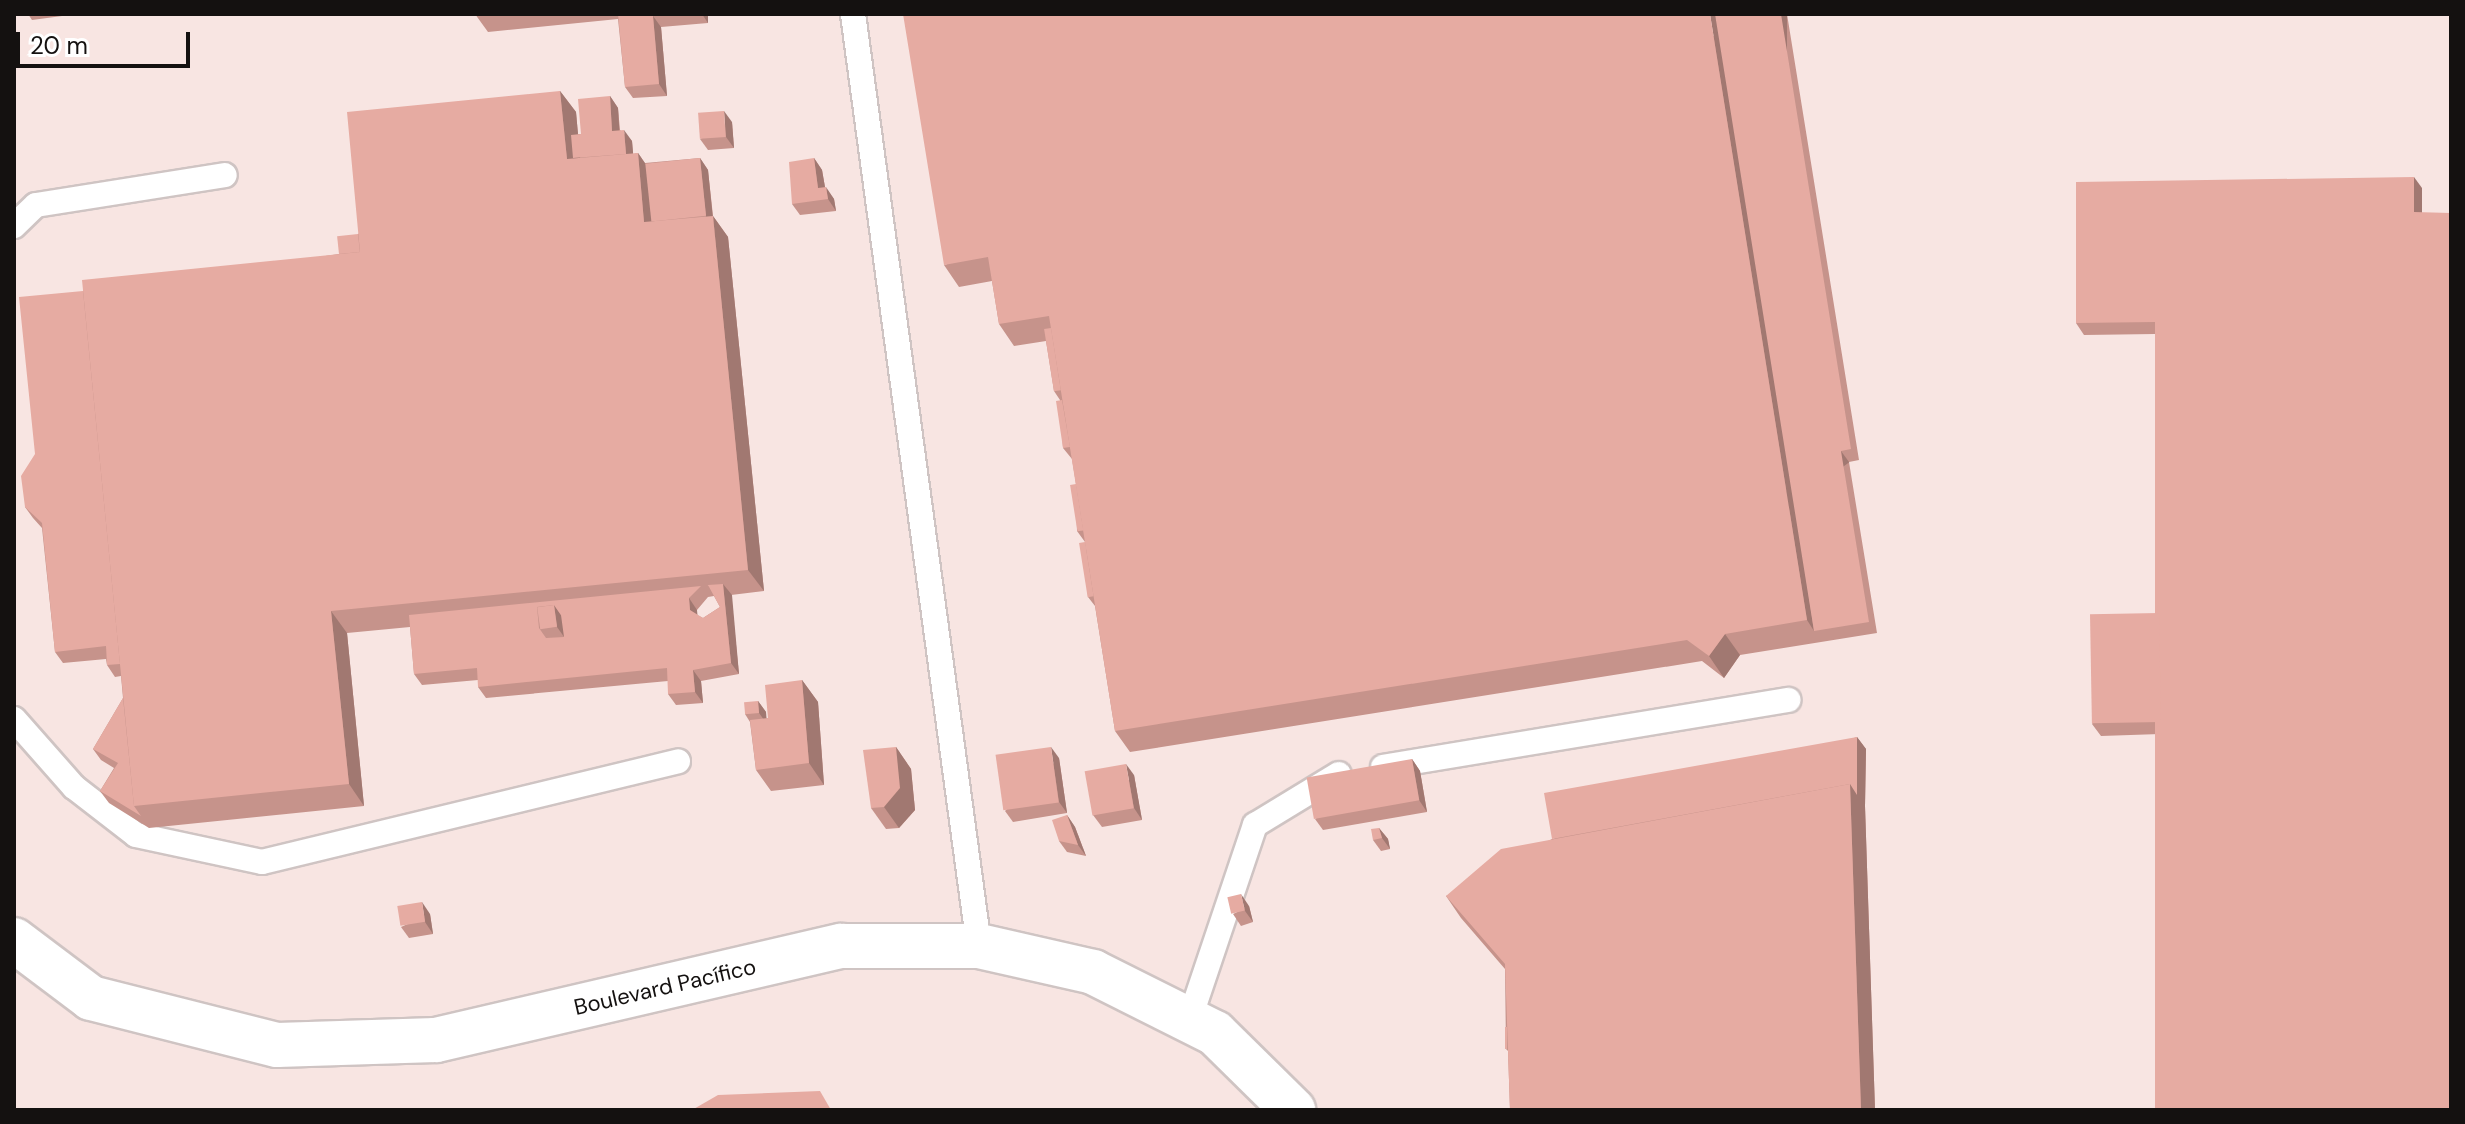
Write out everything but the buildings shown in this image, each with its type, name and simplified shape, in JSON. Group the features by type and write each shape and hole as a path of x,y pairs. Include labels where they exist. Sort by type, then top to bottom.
{"main road":[{"name":"Boulevard Pacífico","path":"14,940 91,998 277,1045 436,1040 841,946 979,946 1093,972 1215,1033 1293,1110"}],"lane":[{"path":"853,14 979,946"},
{"path":"14,226 36,205 225,175"},
{"path":"1189,1021 1255,825 1327,776 1788,700"},
{"path":"14,719 74,787 136,835 262,862 678,761"}],"shaded area":[{"path":"14,14 2451,14 2451,1110 14,1110"}]}
